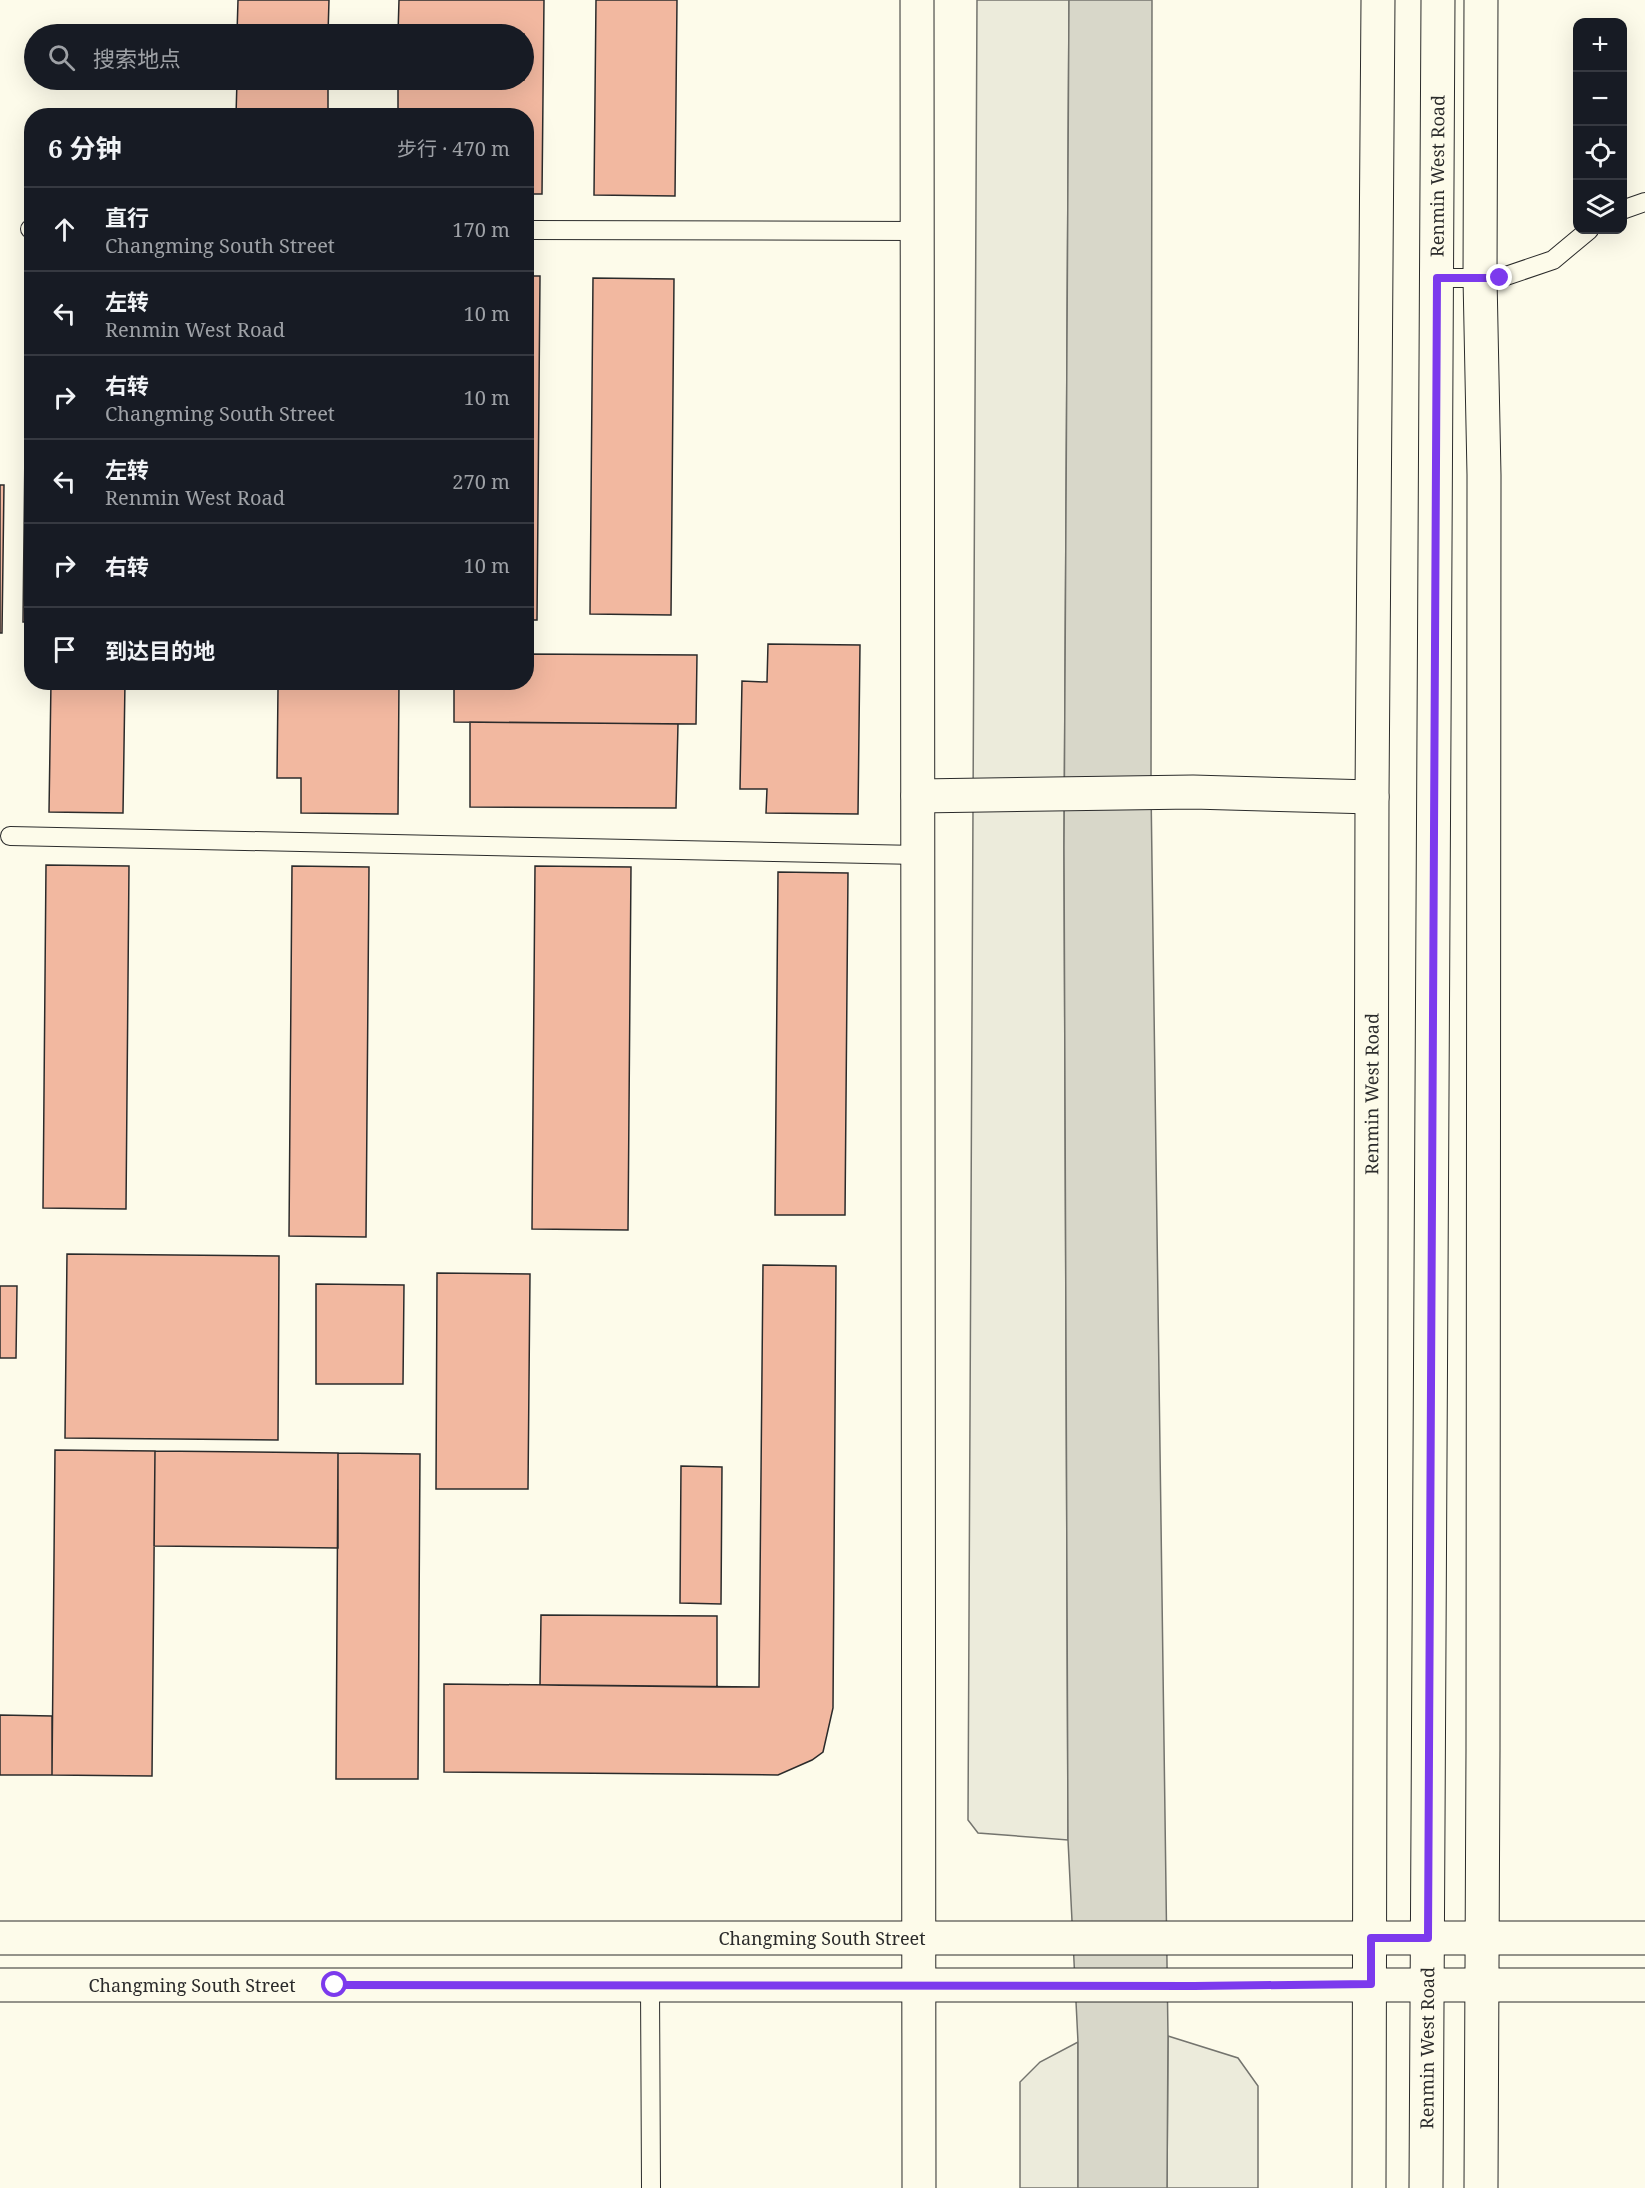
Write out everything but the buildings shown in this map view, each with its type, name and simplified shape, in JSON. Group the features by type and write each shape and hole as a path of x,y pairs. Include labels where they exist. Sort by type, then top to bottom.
{"main road":[{"path":"917,0 919,2188"},
{"name":"Renmin West Road","path":"1370,2188 1372,797 1378,0"},
{"name":"Renmin West Road","path":"1426,2188 1438,0"},
{"path":"1481,0 1480,278 1484,475 1481,2188"},
{"path":"918,796 1193,792 1372,797"},
{"name":"Changming South Street","path":"0,1938 1192,1936 1645,1938"},
{"name":"Changming South Street","path":"0,1985 1645,1985"}],"lane":[{"path":"1627,209 1645,202"},
{"path":"534,230 917,231"},
{"path":"1437,278 1500,278 1553,260 1584,234"},
{"path":"10,836 918,855"},
{"path":"650,1985 651,2188"}],"shaded area":[{"path":"977,0 1069,0 1064,848 1068,1840 978,1833 968,1820"},
{"path":"1069,0 1152,0 1151,789 1168,2036 1167,2188 1078,2188 1078,2042 1068,1840 1064,848"},
{"path":"1168,2036 1238,2058 1258,2086 1258,2188 1167,2188"},
{"path":"1078,2042 1078,2188 1020,2188 1020,2082 1040,2062"}],"route":[{"path":"335,1985 1194,1986 1371,1984 1371,1938 1428,1938 1437,278 1500,278"}]}
